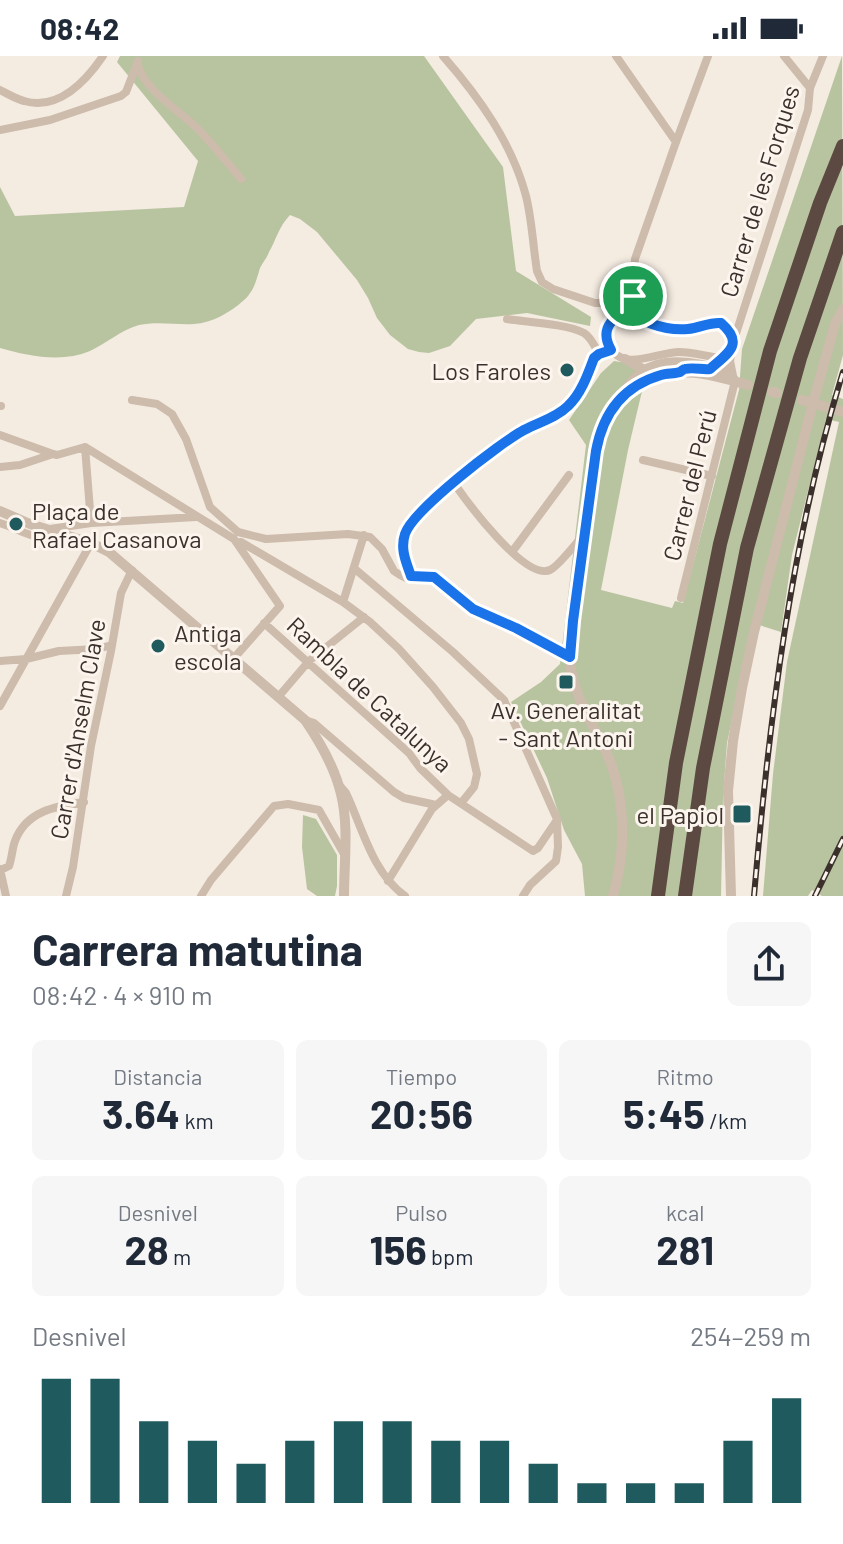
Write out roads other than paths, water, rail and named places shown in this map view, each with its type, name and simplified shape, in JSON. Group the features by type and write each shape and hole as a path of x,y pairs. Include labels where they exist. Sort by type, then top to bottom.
{"highway":[{"path":"658,896 676,763 720,544 770,351 820,203 843,146"},
{"path":"685,896 703,768 747,548 800,358 843,232"}],"street":[{"path":"0,90 24,101 37,103 58,98 78,85 103,56"},
{"path":"443,56 479,100 508,151 526,197 542,282 553,289 595,303 619,299 633,286"},
{"path":"616,56 676,142"},
{"path":"659,376 611,350 606,336 610,322 622,313 633,296 635,259 708,56"},
{"path":"784,56 810,88"},
{"name":"Carrer de les Forques","path":"729,348 808,110 810,88 823,56"},
{"path":"0,130 50,120 121,96 126,92 138,59"},
{"path":"138,59 139,69 146,80 197,128 241,179"},
{"path":"595,303 610,322"},
{"path":"609,303 622,313"},
{"path":"731,896 728,791 733,743 754,632 807,401 843,309"},
{"name":"Carrer de les Forques","path":"622,313 665,329 689,329 721,323 729,348"},
{"path":"507,319 582,332 590,338 599,354"},
{"path":"625,359 641,360 665,353 729,348"},
{"path":"681,372 685,369 712,368 729,348"},
{"path":"729,348 734,378"},
{"path":"411,576 403,552 410,524 507,440 567,407 576,396 594,358 611,350"},
{"path":"625,359 632,381"},
{"path":"613,896 621,845 620,794 613,768 575,688 570,657 598,438 607,415 632,381 645,370 672,362 693,363 712,368 748,385"},
{"path":"620,397 659,376 681,372 734,378"},
{"name":"Carrer del Perú","path":"681,598 734,378"},
{"path":"132,400 157,404 172,414 186,439 210,507 236,538 280,606 234,658"},
{"path":"807,401 843,412"},
{"path":"0,435 57,455 85,447 364,617 409,659 466,731 477,774 474,787 462,802"},
{"path":"85,447 91,523"},
{"path":"0,467 20,465 53,454"},
{"path":"643,460 712,476"},
{"path":"512,552 569,475"},
{"path":"454,483 475,513 512,552 537,570 545,572 554,569 585,533"},
{"path":"0,511 109,552 305,720 337,782 343,807 344,896"},
{"path":"47,530 91,523 197,517"},
{"path":"0,523 45,539 59,533"},
{"path":"236,538 348,534 370,537 377,542 394,571 406,578 434,577 473,609 570,657"},
{"path":"343,602 364,535"},
{"path":"0,706 91,543"},
{"path":"355,569 504,700 557,819 556,861 530,885 523,896"},
{"name":"Carrer d'Anselm Clave","path":"66,896 121,593 132,570"},
{"path":"279,696 309,661 364,617"},
{"name":"Rambla de Catalunya","path":"264,623 409,753 448,795 533,851 557,819"},
{"path":"0,661 112,645"},
{"path":"305,720 314,723 394,792 404,798 436,805"},
{"path":"337,782 346,793 383,875 405,896"},
{"path":"388,881 436,805 448,795"},
{"path":"6,896 0,869 9,866 19,831 29,820 48,809 84,802"},
{"path":"201,896 274,806 288,804 319,810 345,854"}],"railway":[{"path":"754,896 775,698 796,565 809,500 843,372"},
{"path":"815,896 843,839"}],"place":[{"name":"Los Faroles","path":"567,370"},
{"name":"Plaça de Rafael Casanova","path":"16,524"},
{"name":"Antiga escola","path":"158,646"},
{"name":"Av. Generalitat - Sant Antoni","path":"566,682"},
{"name":"el Papiol","path":"742,814"}]}
